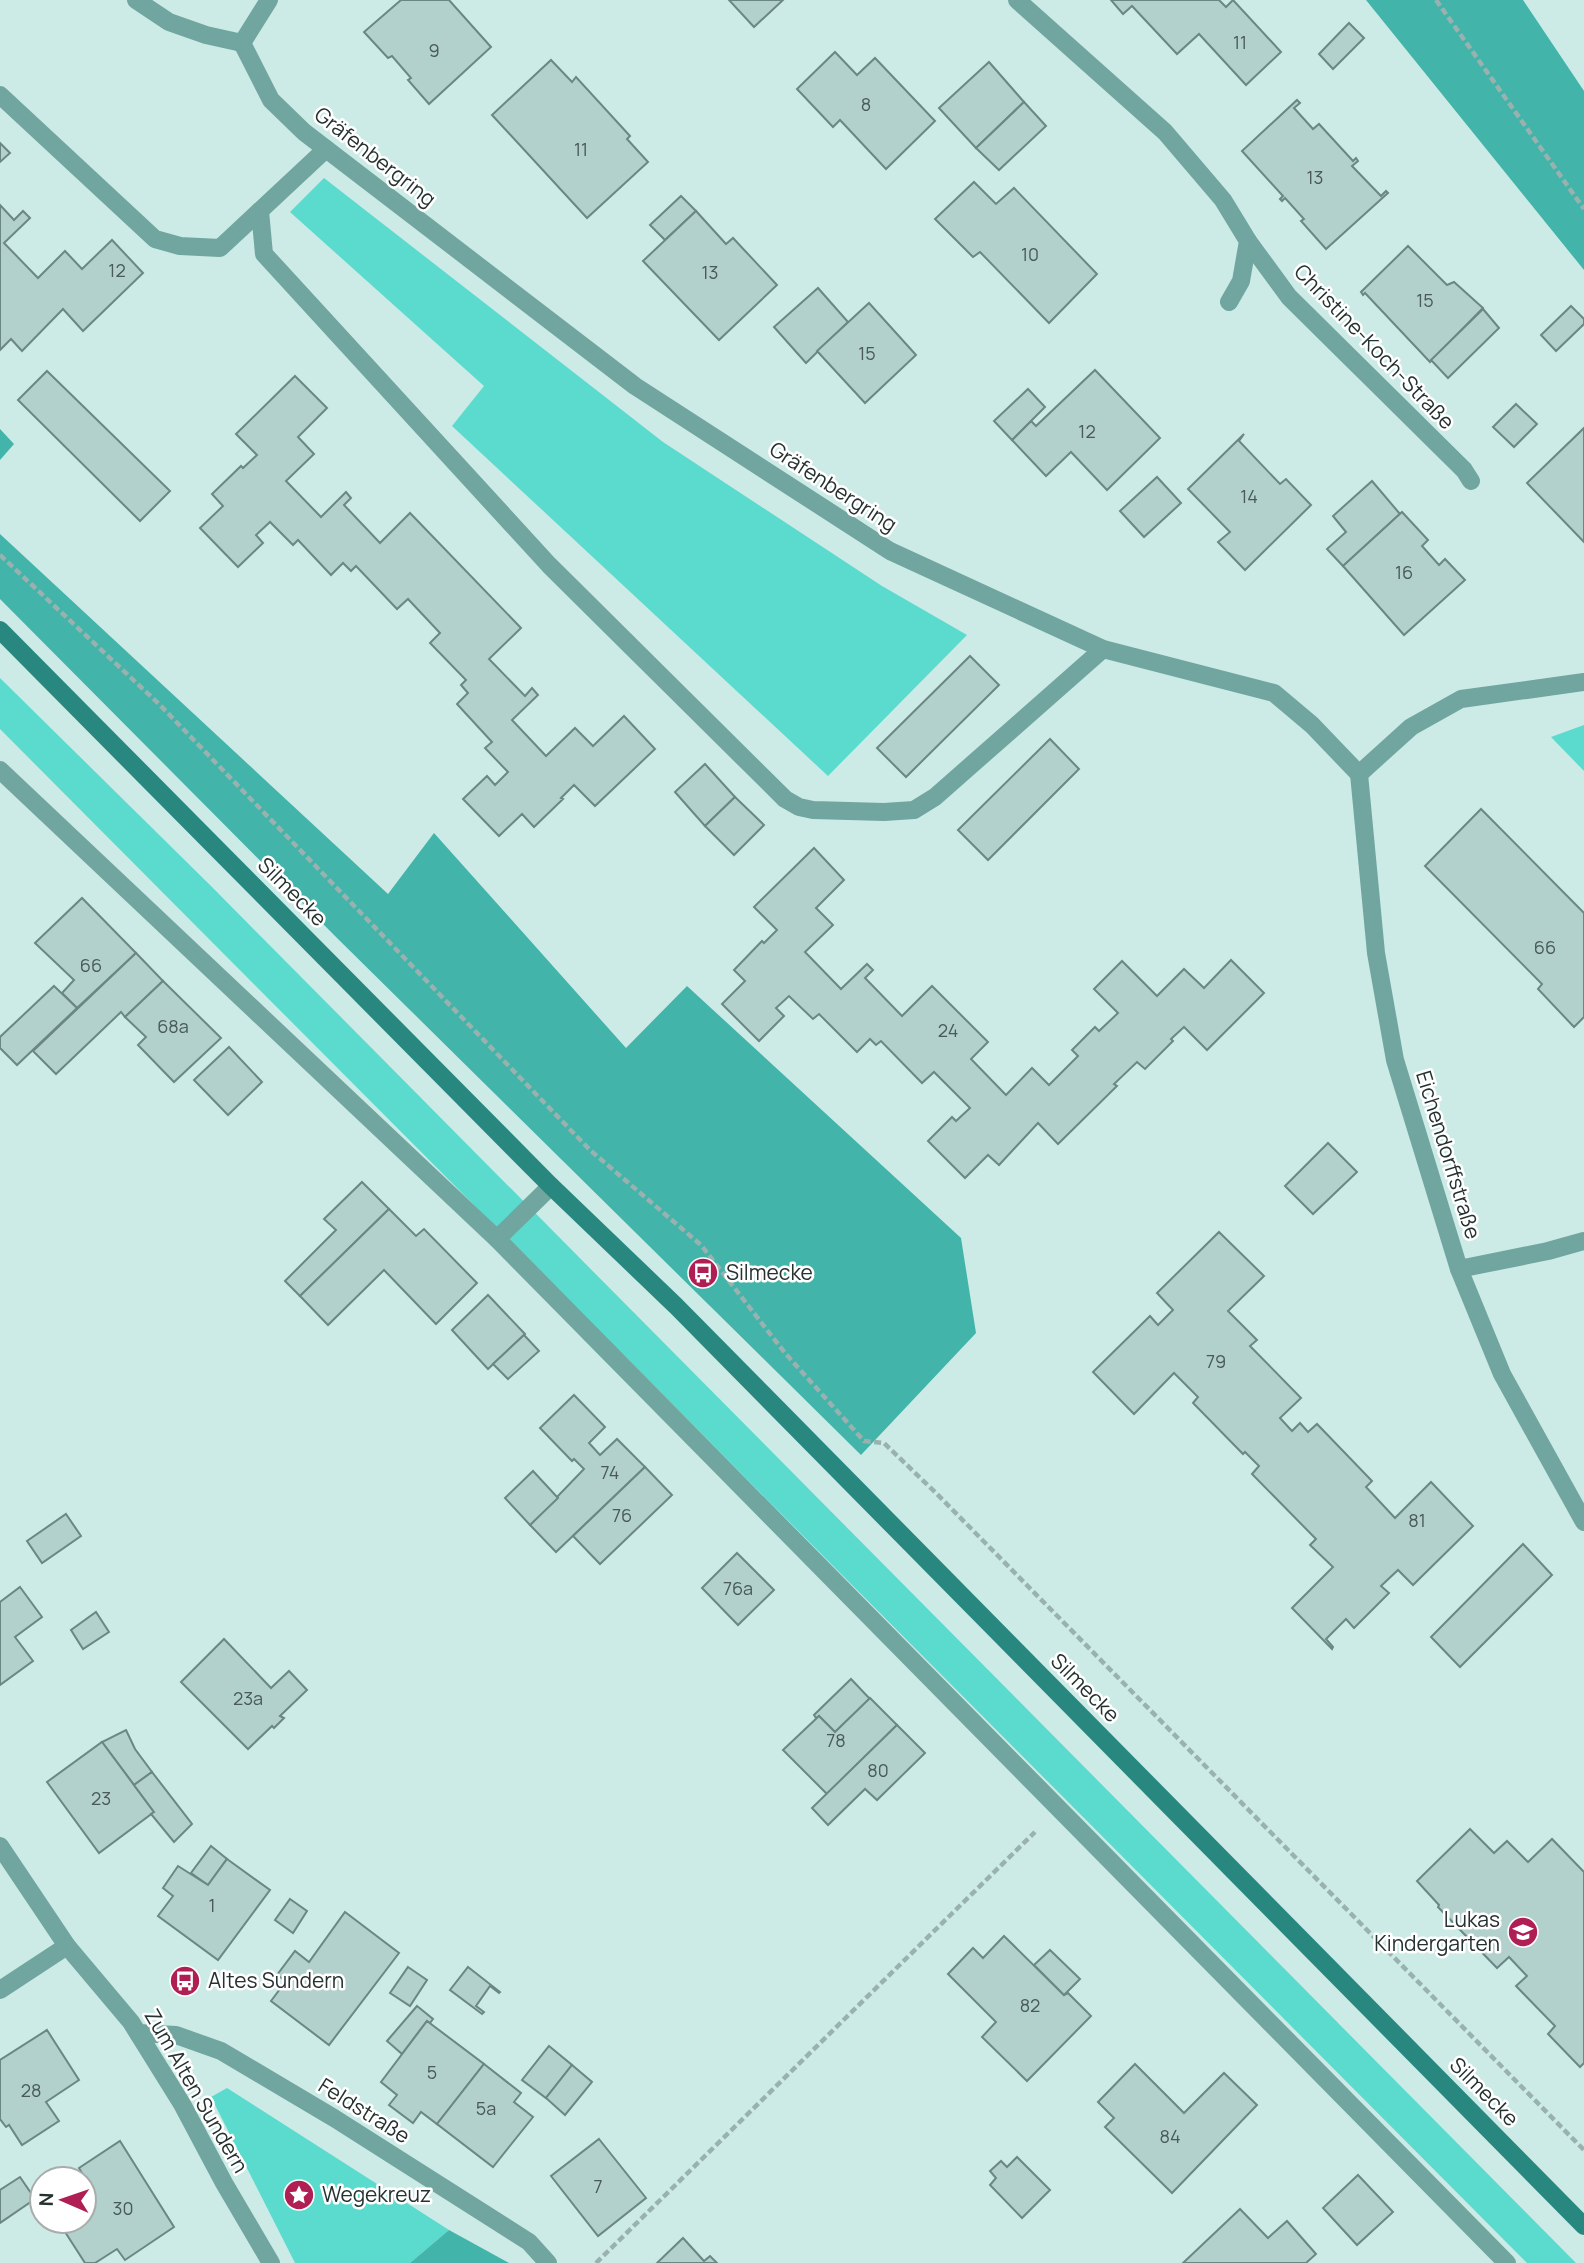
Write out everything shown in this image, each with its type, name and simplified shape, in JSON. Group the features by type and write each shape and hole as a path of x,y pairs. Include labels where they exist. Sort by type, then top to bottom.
{"main road":[{"name":"Silmecke","path":"0,630 551,1186 676,1306 1584,2226"}],"street":[{"path":"136,0 169,22 206,35 242,43 269,0"},
{"name":"Christine-Koch-Straße","path":"1017,0 1165,132 1223,200 1248,241 1289,297 1464,470 1471,481"},
{"name":"Gräfenbergring","path":"242,43 271,100 304,132 635,386 890,551 1103,649 1274,693 1312,725 1359,774"},
{"path":"0,95 155,239 180,246 220,248 326,149"},
{"path":"260,211 264,254 549,565 785,799 799,807 813,810 914,810 935,797 1103,649"},
{"path":"1229,302 1241,281 1248,241"},
{"path":"1359,774 1411,727 1461,698 1584,682"},
{"path":"0,770 497,1239 1507,2263"},
{"name":"Eichendorffstraße","path":"1359,774 1376,953 1395,1060 1459,1269 1502,1374 1584,1522"},
{"path":"497,1239 551,1186"},
{"path":"1459,1269 1584,1241"},
{"name":"Zum Alten Sundern","path":"0,1846 67,1945 131,2021 182,2104 271,2263"},
{"path":"0,1990 67,1945"},
{"name":"Feldstraße","path":"138,2033 176,2035 221,2051 334,2118 529,2242 548,2263"}],"path":[{"path":"1436,0 1584,209"},
{"path":"0,555 159,704 590,1150 701,1245 785,1353 864,1441 884,1443 936,1493 1584,2150"},
{"path":"596,2263 1059,1808"}],"green space":[{"path":"324,178 663,442 882,586 967,635 828,776 452,426 484,386 290,212"},
{"path":"0,678 211,886 1576,2263 1527,2263 0,729"},
{"path":"1584,725 1584,771 1551,737"},
{"path":"227,2088 449,2230 410,2263 295,2263 211,2097"}],"shaded area":[{"path":"1366,0 1523,0 1584,91 1584,270"},
{"path":"0,429 14,444 0,460"},
{"path":"0,534 388,894 434,833 626,1048 687,986 961,1238 976,1333 861,1455 337,938 0,599"},
{"path":"449,2230 509,2263 410,2263"}],"building":[{"path":"401,0 449,0 491,47 429,104 392,56 388,58 364,32"},
{"path":"729,0 783,0 754,27"},
{"path":"1111,0 1219,0 1226,7 1233,0 1281,52 1246,85 1199,34 1177,54 1132,6 1123,14"},
{"path":"1349,23 1364,38 1333,69 1319,54"},
{"path":"835,52 857,75 875,58 935,121 886,169 840,120 833,127 797,89"},
{"path":"551,60 572,82 576,77 630,136 627,139 648,162 587,218 492,115"},
{"path":"989,62 1024,102 976,148 939,108"},
{"path":"1297,100 1300,103 1294,108 1313,129 1319,124 1353,161 1356,158 1358,161 1352,166 1381,196 1386,191 1388,193 1326,249 1301,221 1304,219 1285,198 1282,201 1280,199 1283,196 1242,151"},
{"path":"1024,102 1046,126 999,170 976,148"},
{"path":"0,143 10,153 0,162"},
{"path":"974,182 996,204 1014,188 1097,274 1049,323 980,252 973,257 935,219"},
{"path":"681,196 696,211 665,240 650,225"},
{"path":"0,205 14,220 23,211 30,218 4,243 38,278 65,251 82,269 112,240 143,273 83,331 63,309 22,351 11,339 0,350"},
{"path":"696,211 726,244 733,238 777,285 719,340 643,261"},
{"path":"1408,246 1447,285 1454,282 1483,308 1430,362 1365,293 1363,295 1361,292"},
{"path":"818,288 848,322 806,363 774,327"},
{"path":"869,303 916,355 865,403 817,351"},
{"path":"1571,306 1584,319 1584,324 1556,351 1541,335"},
{"path":"1483,309 1499,328 1448,378 1431,360"},
{"path":"1095,370 1160,438 1107,490 1071,452 1046,476 1012,440 1031,421 1036,426"},
{"path":"47,371 170,491 140,521 18,400"},
{"path":"295,376 327,408 298,437 314,454 286,481 321,517 346,492 351,498 344,505 380,543 410,513 521,628 489,659 525,696 532,688 538,695 512,720 546,756 575,728 593,746 624,716 655,749 595,806 574,785 534,827 522,814 499,836 463,799 487,776 495,785 508,772 485,748 492,742 457,704 468,693 461,685 466,680 430,643 440,633 408,599 397,609 356,566 351,571 343,563 331,575 298,540 293,545 270,522 256,535 263,543 238,567 200,528 223,506 212,494 241,466 243,468 257,455 236,434"},
{"path":"1028,389 1045,407 1012,440 994,421"},
{"path":"1516,404 1537,424 1514,447 1493,427"},
{"path":"1584,428 1584,542 1527,483"},
{"path":"1244,434 1239,441 1280,484 1286,479 1311,505 1245,570 1218,542 1230,532 1188,489"},
{"path":"1157,477 1181,503 1144,537 1120,511"},
{"path":"1372,481 1400,514 1343,566 1327,549 1346,532 1333,516"},
{"path":"1402,512 1428,540 1422,546 1439,565 1445,559 1465,580 1404,635 1343,566"},
{"path":"970,656 999,685 906,777 877,748"},
{"path":"1050,739 1079,769 988,860 958,830"},
{"path":"705,764 735,797 705,826 675,792"},
{"path":"735,797 764,825 734,855 705,826"},
{"path":"1481,809 1584,913 1584,1017 1574,1027 1538,989 1542,984 1425,866"},
{"path":"814,848 844,880 816,908 833,925 805,952 841,989 867,964 873,970 865,978 902,1016 932,986 988,1042 971,1059 1006,1095 1032,1068 1049,1085 1078,1056 1072,1050 1095,1027 1099,1031 1118,1013 1094,989 1122,961 1157,996 1184,969 1204,988 1231,960 1264,993 1207,1050 1184,1027 1145,1069 1137,1062 1114,1084 1117,1086 1058,1144 1038,1123 999,1165 988,1155 965,1178 928,1141 952,1117 956,1121 970,1108 934,1072 922,1083 881,1041 876,1045 870,1039 857,1052 819,1014 813,1019 789,996 776,1008 784,1016 759,1041 722,1004 745,981 734,970 762,941 764,943 777,930 754,907"},
{"path":"82,898 136,953 77,1008 62,993 74,980 35,943"},
{"path":"136,953 163,981 125,1017 121,1012 56,1074 33,1051"},
{"path":"163,981 221,1038 174,1082 138,1045 146,1037 125,1017"},
{"path":"54,986 77,1008 17,1065 0,1048 0,1037"},
{"path":"229,1047 262,1082 228,1115 194,1080"},
{"path":"1328,1143 1357,1172 1313,1214 1285,1186"},
{"path":"362,1182 389,1209 300,1296 285,1281 336,1230 324,1219"},
{"path":"389,1209 416,1236 424,1229 477,1283 436,1324 384,1270 328,1325 300,1296"},
{"path":"1219,1232 1264,1276 1228,1311 1257,1340 1250,1346 1301,1398 1280,1418 1292,1431 1300,1423 1308,1432 1317,1424 1372,1481 1366,1487 1395,1518 1431,1482 1473,1526 1413,1585 1398,1570 1381,1586 1389,1593 1354,1628 1346,1619 1326,1639 1332,1649 1292,1608 1333,1567 1310,1545 1316,1539 1252,1474 1259,1466 1245,1452 1243,1454 1193,1403 1198,1397 1174,1373 1134,1414 1093,1372 1150,1316 1158,1325 1173,1310 1157,1293"},
{"path":"488,1295 525,1334 488,1369 452,1330"},
{"path":"524,1335 539,1351 508,1379 493,1364"},
{"path":"574,1395 605,1427 589,1443 600,1455 617,1439 645,1467 556,1552 530,1525 584,1469 574,1459 572,1461 540,1428"},
{"path":"645,1467 672,1495 600,1564 573,1536"},
{"path":"533,1471 558,1498 530,1525 505,1498"},
{"path":"66,1514 81,1536 42,1563 27,1541"},
{"path":"1523,1544 1552,1575 1460,1667 1431,1637"},
{"path":"737,1553 774,1590 738,1625 702,1588"},
{"path":"20,1587 42,1617 15,1637 33,1661 0,1685 0,1602"},
{"path":"96,1612 109,1632 83,1649 71,1630"},
{"path":"224,1639 271,1688 289,1671 307,1690 280,1716 284,1718 274,1728 272,1726 248,1749 181,1682"},
{"path":"851,1679 870,1699 835,1732 819,1716 816,1718 814,1715"},
{"path":"870,1698 897,1725 827,1794 783,1750 819,1716 835,1732"},
{"path":"897,1725 925,1753 877,1800 865,1789 828,1825 812,1808"},
{"path":"126,1730 135,1749 152,1772 134,1785 102,1742"},
{"path":"102,1742 154,1812 99,1853 47,1782"},
{"path":"152,1772 192,1824 174,1842 151,1814 154,1812 134,1785"},
{"name":"Lukas Kindergarten","path":"1470,1829 1494,1853 1507,1841 1528,1862 1552,1839 1584,1872 1584,2063 1580,2067 1548,2034 1555,2026 1516,1986 1527,1976 1509,1957 1497,1968 1438,1907 1417,1881"},
{"path":"211,1846 227,1859 208,1885 191,1873"},
{"path":"227,1859 270,1890 218,1960 158,1916 173,1896 163,1888 178,1866 208,1885"},
{"path":"290,1899 307,1911 293,1933 275,1920"},
{"path":"345,1912 399,1953 329,2045 271,2001 286,1981 277,1975 295,1951 309,1962"},
{"path":"1004,1936 1064,1995 1068,1993 1091,2016 1027,2081 982,2037 996,2022 948,1974 973,1948 983,1958"},
{"path":"1050,1950 1080,1979 1064,1995 1034,1965"},
{"path":"408,1967 427,1980 410,2006 390,1993"},
{"path":"468,1967 500,1992 490,1986 476,2006 484,2012 482,2014 450,1990"},
{"path":"417,2006 433,2019 430,2023 427,2021 402,2054 387,2041"},
{"path":"427,2021 484,2064 437,2124 421,2112 413,2123 389,2105 397,2095 381,2082"},
{"path":"47,2030 79,2080 46,2102 59,2121 22,2145 9,2125 6,2127 0,2119 0,2060"},
{"path":"549,2046 572,2065 546,2098 522,2080"},
{"path":"484,2064 521,2093 514,2102 533,2117 493,2167 437,2124"},
{"path":"1135,2064 1184,2113 1224,2073 1257,2105 1172,2193 1105,2127 1114,2118 1098,2102"},
{"path":"572,2065 592,2082 565,2115 546,2098"},
{"path":"599,2139 646,2198 598,2236 551,2176"},
{"path":"120,2141 174,2227 125,2260 117,2249 95,2263 85,2263 67,2235 98,2235 98,2165 84,2165"},
{"path":"1017,2157 1050,2190 1022,2218 990,2185 996,2178 990,2171 1001,2161 1007,2167"},
{"path":"1358,2175 1393,2212 1357,2245 1323,2208"},
{"path":"20,2177 28,2189 28,2204 0,2223 0,2190"},
{"path":"1240,2209 1268,2238 1287,2221 1316,2254 1306,2263 1183,2263"},
{"path":"683,2238 704,2261 710,2256 717,2263 657,2263"}],"place":[{"name":"Silmecke","path":"703,1273"},
{"name":"Lukas Kindergarten","path":"1523,1932"},
{"name":"Altes Sundern","path":"185,1981"},
{"name":"Wegekreuz","path":"299,2195"}]}
